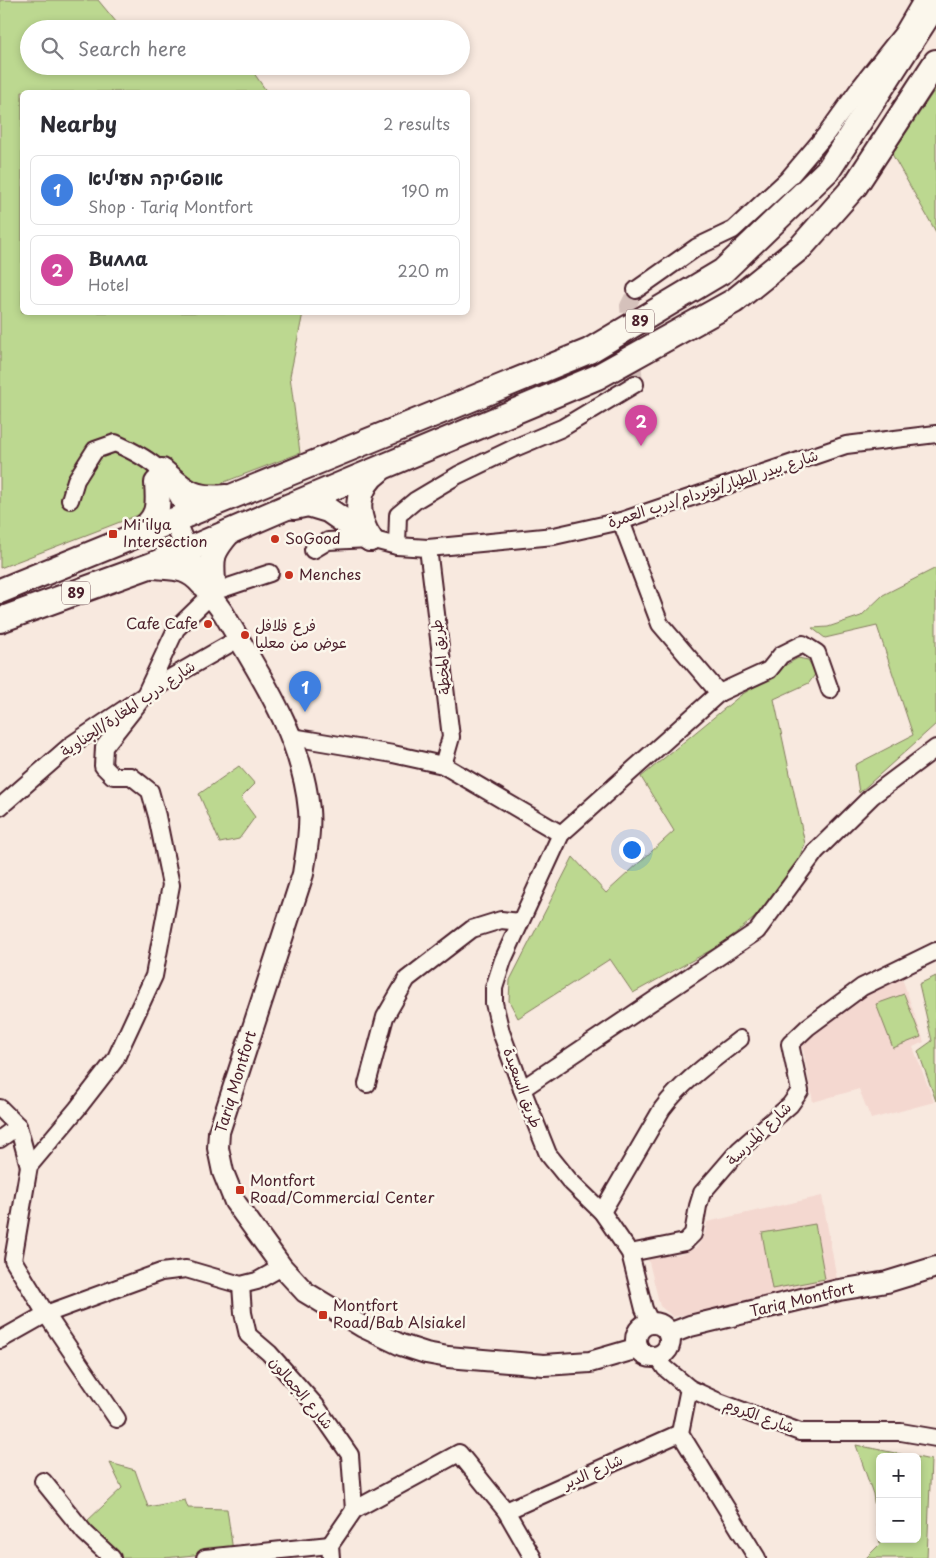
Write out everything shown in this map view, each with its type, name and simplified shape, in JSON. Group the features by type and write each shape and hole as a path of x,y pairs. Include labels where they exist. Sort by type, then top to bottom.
{"highway":[{"name":"89","path":"0,591 590,351 723,271 829,169 936,3"},
{"name":"89","path":"0,620 152,565 597,377 734,301 801,247 855,186 936,62"},
{"path":"370,539 363,529 359,512 360,496 370,477 386,466"},
{"path":"132,537 153,519 159,503 159,477 190,494 207,499 235,496"},
{"path":"280,510 308,504 328,510 370,539"},
{"path":"210,588 212,556 216,547 228,533"},
{"path":"152,565 185,569 210,588"}],"main road":[{"name":"Tariq Montfort","path":"181,518 210,588 282,713 292,737 304,777 309,812 308,840 303,874 219,1132 218,1148 222,1172 235,1202 282,1267 305,1292 363,1327 401,1345 426,1353 448,1357 544,1365 590,1362 638,1348"},
{"name":"Tariq Montfort","path":"669,1334 690,1326 839,1290 887,1282 936,1267"},
{"path":"651,1323 662,1325 669,1334 669,1345 658,1356 646,1356 636,1343 637,1332 641,1327 651,1323"}],"street":[{"path":"636,290 697,247 733,230 788,179 827,133 902,34 922,0"},
{"path":"397,546 398,515 416,500 458,475 562,428 635,384"},
{"name":"شارع بيدر الطيار/نوتردام/درب العمرة","path":"313,550 328,541 370,539 397,546 428,548 554,536 620,521 846,445 936,434"},
{"path":"70,500 76,480 95,450 115,442 139,454 159,477 181,518"},
{"path":"620,521 660,624 719,692"},
{"name":"طريق المخطة","path":"428,548 451,737 443,765"},
{"path":"29,1166 115,1060 154,976 171,885 150,791 131,776 114,776 103,766 104,747 145,695 176,629 210,588 270,573"},
{"name":"شارع درب المغارة/الجناوية","path":"0,807 71,745 172,677 238,639"},
{"name":"طريق السعيدة","path":"651,1323 644,1309 630,1253 602,1212 569,1180 548,1154 501,1032 494,1003 494,988 503,960 562,834 719,692 769,670 781,655 803,644 817,653 830,690"},
{"path":"292,737 393,754 443,765 562,834"},
{"path":"522,1089 757,931 816,851 872,796 936,748"},
{"path":"367,1084 385,1017 407,980 472,929 501,920 520,922"},
{"name":"شارع المدرسة","path":"630,1253 685,1242 693,1234 702,1193 739,1150 790,1104 800,1091 790,1044 808,1027 862,987 936,951"},
{"path":"602,1212 662,1109 672,1096 684,1083 740,1039"},
{"path":"0,1108 18,1126 29,1166 13,1260 46,1314 117,1419"},
{"path":"0,1139 18,1126"},
{"path":"0,1340 46,1314 161,1272 186,1269 241,1285 257,1281 282,1267"},
{"name":"شارع الجمالون","path":"241,1285 243,1313 248,1335 269,1353 316,1406 350,1455 354,1510"},
{"name":"شارع الكروم","path":"658,1356 664,1368 690,1388 719,1402 800,1432 902,1432 936,1438"},
{"path":"690,1388 680,1433 757,1558"},
{"name":"شارع الدير","path":"506,1511 680,1433"},
{"path":"205,1558 331,1552 354,1510 460,1453 506,1511 533,1558"},
{"path":"43,1481 85,1533 112,1558"}],"shaded area":[{"path":"902,978 924,1042 913,1047 934,1102 871,1119 859,1089 813,1102 801,1039 858,999"},
{"path":"822,1196 838,1285 673,1317 660,1306 648,1258 683,1254 697,1247 704,1236 707,1222"}],"green space":[{"path":"0,0 98,0 115,20 20,20 20,75 255,75 266,90 20,90 20,315 303,315 290,376 300,453 0,568"},
{"path":"936,88 936,232 892,154"},
{"path":"936,568 936,724 859,793 855,765 913,735 877,626 825,638 812,628 828,627 861,616 883,595"},
{"path":"798,658 808,660 816,673 809,683 774,699 805,844 789,880 753,919 722,944 633,993 610,959 518,1018 509,1001 510,980 573,857 606,893 674,831 641,777 741,695"},
{"path":"239,766 255,784 241,798 255,817 239,839 220,843 199,794"},
{"path":"936,976 936,1101 918,1051 932,1041 919,984"},
{"path":"904,994 921,1037 893,1048 876,1004"},
{"path":"815,1224 825,1279 772,1289 762,1233"},
{"path":"856,1445 895,1453 876,1453 876,1515 873,1494"},
{"path":"921,1458 931,1460 927,1558 866,1558 880,1544 921,1543"},
{"path":"110,1463 135,1470 148,1507 185,1500 188,1508 227,1509 233,1551 165,1558 120,1558 111,1552 86,1522 122,1488"}],"tunnel":[{"path":"635,384 628,306 636,290"}],"place":[{"name":"Вилла","path":"641,446"},
{"name":"Mi'ilya Intersection","path":"113,534"},
{"name":"SoGood","path":"275,539"},
{"name":"Menches","path":"289,575"},
{"name":"Cafe Cafe","path":"208,624"},
{"name":"فرع فلافل عوض من معليا","path":"245,635"},
{"name":"אופטיקה מעיליא","path":"305,712"},
{"name":"Montfort Road/Commercial Center","path":"240,1190"},
{"name":"Montfort Road/Bab Alsiakel","path":"323,1315"}]}
